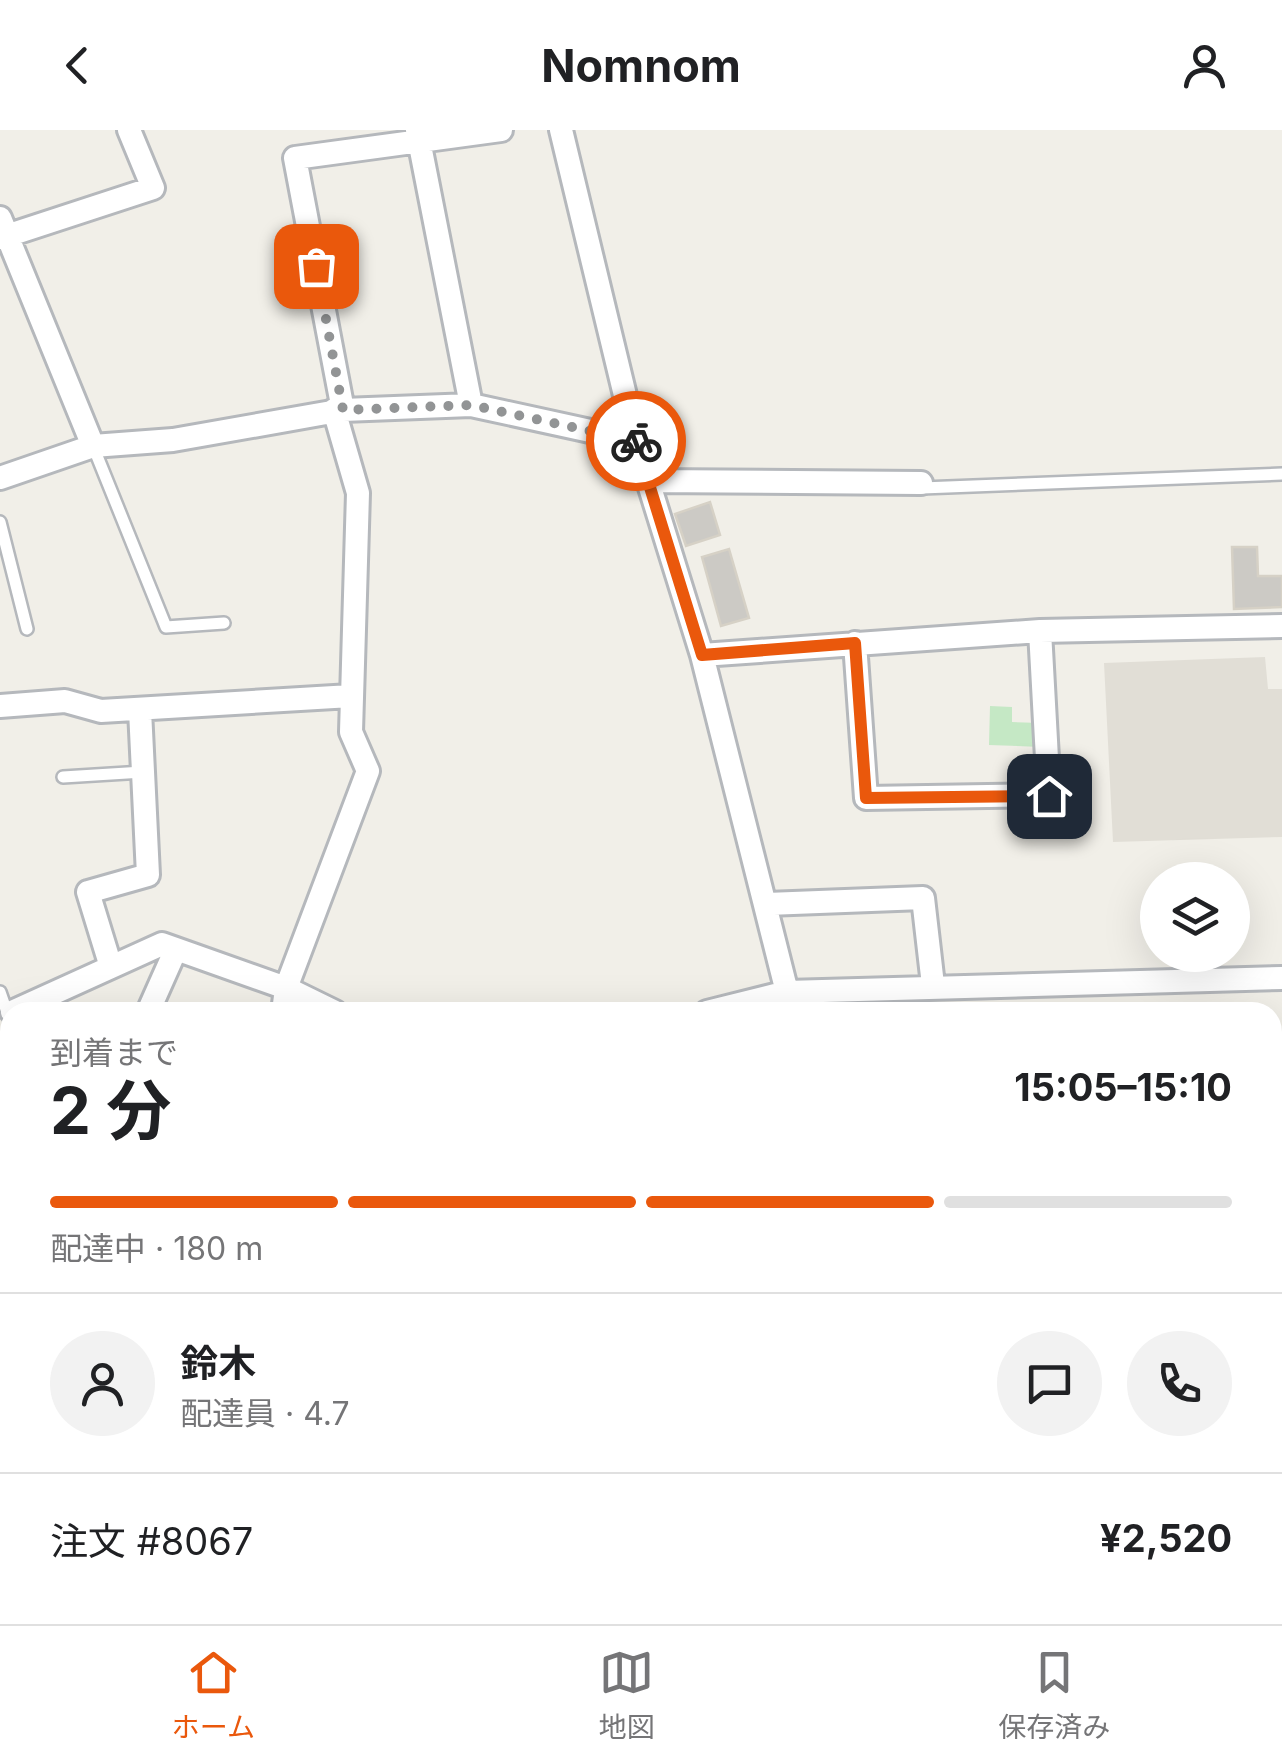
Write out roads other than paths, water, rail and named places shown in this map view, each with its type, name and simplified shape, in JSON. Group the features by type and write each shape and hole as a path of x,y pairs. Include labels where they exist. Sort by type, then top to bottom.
{"street":[{"path":"94,446 2,231 153,188 130,130"},
{"path":"284,1002 286,988 368,771 351,732 358,493 338,410 295,158 418,134 501,130"},
{"path":"561,130 636,441 648,467 648,481 702,655 789,1002 933,984 1282,978"},
{"path":"418,134 471,405"},
{"path":"0,478 94,446 173,440 338,410 471,405 636,441"},
{"path":"648,481 921,482"},
{"path":"702,655 1040,630 1282,626"},
{"path":"855,643 866,798 1049,796 1040,630"},
{"path":"0,706 65,702 101,712 352,696"},
{"path":"111,967 88,892 148,875 140,710"},
{"path":"767,904 923,898 933,984"},
{"path":"29,1002 162,944 315,1002"},
{"path":"152,1002 176,949"}],"lane":[{"path":"94,446 166,627 224,623"},
{"path":"921,482 922,488 1282,474"},
{"path":"0,522 27,629"},
{"path":"62,777 142,772"}]}
